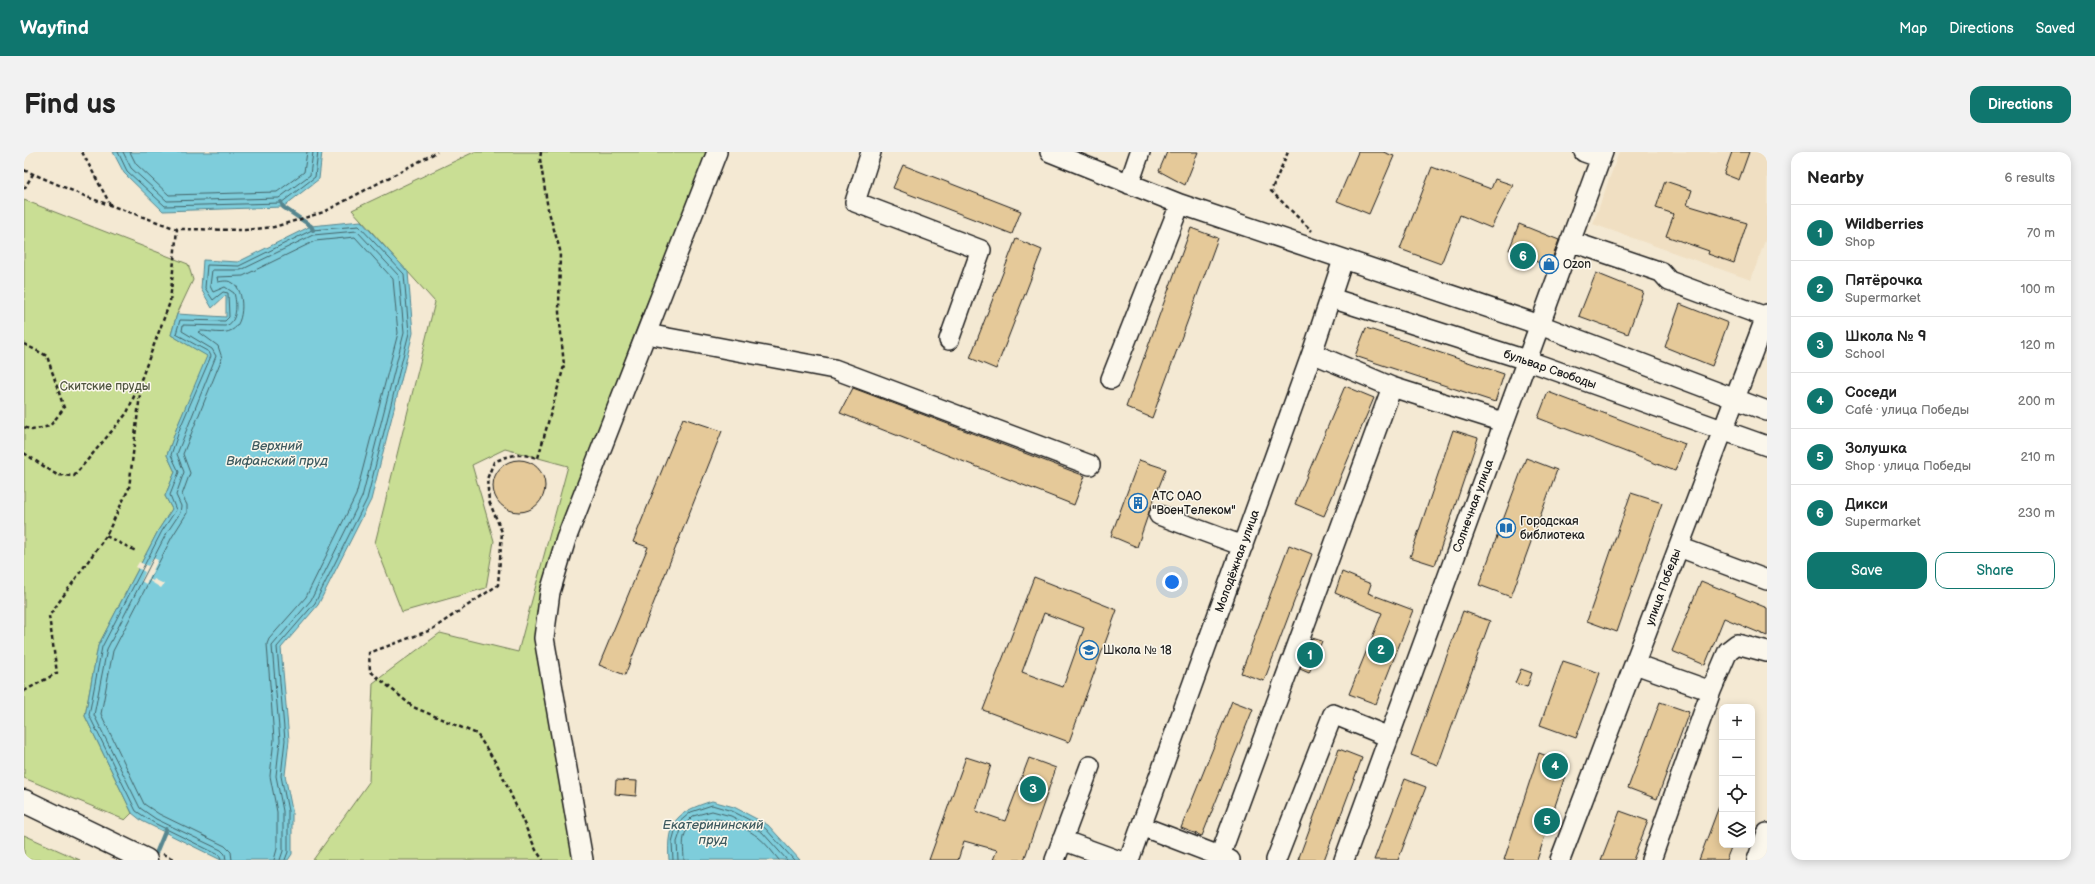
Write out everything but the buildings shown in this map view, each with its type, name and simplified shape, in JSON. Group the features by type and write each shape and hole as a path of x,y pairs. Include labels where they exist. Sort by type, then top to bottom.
{"main road":[{"path":"24,801 146,860"}],"street":[{"path":"584,860 544,638 550,592 566,539 717,152"},
{"path":"871,152 855,202 980,250 949,340"},
{"path":"1050,152 1070,156 1129,184 1180,204 1268,232 1343,260 1540,326 1767,412"},
{"path":"1129,184 1140,152"},
{"name":"Солнечная улица","path":"1344,860 1503,422 1540,326 1570,241 1596,154"},
{"path":"1111,379 1180,204"},
{"path":"1570,241 1661,272 1669,280 1766,315"},
{"name":"Молодёжная улица","path":"1129,860 1312,353 1343,260"},
{"name":"бульвар Свободы","path":"1331,298 1526,360 1767,446"},
{"name":"улица Победы","path":"1560,860 1766,315"},
{"path":"647,334 834,369 1090,465"},
{"path":"1312,353 1392,387 1503,422"},
{"path":"1141,826 1225,858 1392,387"},
{"path":"1159,516 1243,546"},
{"path":"1678,547 1767,580"},
{"path":"1651,860 1711,691 1728,651 1737,644 1767,652"},
{"path":"1635,664 1711,691"},
{"path":"1276,860 1333,714 1389,737"},
{"path":"1055,860 1090,766"},
{"path":"1757,860 1767,833"},
{"path":"1062,840 1117,860"}],"path":[{"path":"82,152 111,206"},
{"path":"24,170 111,206 177,229 245,230 274,227 324,212 437,152"},
{"path":"541,152 540,159 548,209 560,250 559,312 564,366 538,458 520,454 506,457 494,462 486,479 489,501 502,532 498,585 431,630 369,654 370,671 413,707 477,734 498,766 536,850 543,860"},
{"path":"1288,152 1271,191 1315,233"},
{"path":"24,189 33,174"},
{"path":"24,453 57,474 74,476 127,413 170,302 177,229"},
{"path":"24,344 47,356 64,408 50,426 32,430 24,427"},
{"path":"24,691 57,673 49,616 106,536 129,488 142,377"},
{"path":"106,536 136,551"}],"shaded area":[{"path":"1619,152 1767,152 1767,235 1751,280 1593,224"}],"green space":[{"path":"474,152 709,152 638,325 577,487 545,593 562,787 573,860 313,860 369,782 373,683 440,633 518,652 568,466 505,449 472,465 494,541 486,588 402,612 375,543 435,302 352,210"},
{"name":"Скитские пруды","path":"24,200 188,264 193,280 177,314 171,335 208,356 177,427 167,455 175,472 165,496 172,509 159,529 98,646 85,716 132,813 125,820 24,778"},
{"path":"24,835 80,860 24,860"}],"water":[{"path":"113,152 322,152 319,179 283,207 163,211 124,173"},
{"name":"Верхний Вифанский пруд","path":"361,221 408,272 413,333 371,500 318,605 281,648 289,740 285,775 292,810 292,854 288,860 221,860 142,821 132,813 85,716 98,646 159,529 172,509 165,496 175,472 167,455 177,427 207,356 171,335 177,314 226,317 226,295 212,308 201,289 203,260 238,262 311,226"},
{"name":"Екатерининский пруд","path":"712,801 734,807 768,825 800,860 669,860 670,836 672,827 676,820 690,809"}],"pier":[{"path":"153,558 158,560 149,579 153,581 154,579 164,584 161,588 148,580 146,584 141,581 145,572 136,567 139,562 148,566"}],"waterway":[{"path":"281,202 283,207 311,226 313,230"},
{"path":"154,858 166,829"}],"place":[{"name":"Дикси","path":"1523,256"},
{"name":"Ozon","path":"1549,264"},
{"name":"АТС ОАО \"ВоенТелеком\"","path":"1138,503"},
{"name":"Городская библиотека","path":"1506,528"},
{"name":"Школа № 18","path":"1089,650"},
{"name":"Пятёрочка","path":"1381,650"},
{"name":"Wildberries","path":"1310,655"},
{"name":"Соседи","path":"1555,766"},
{"name":"Школа № 9","path":"1033,789"},
{"name":"Золушка","path":"1547,821"}]}
